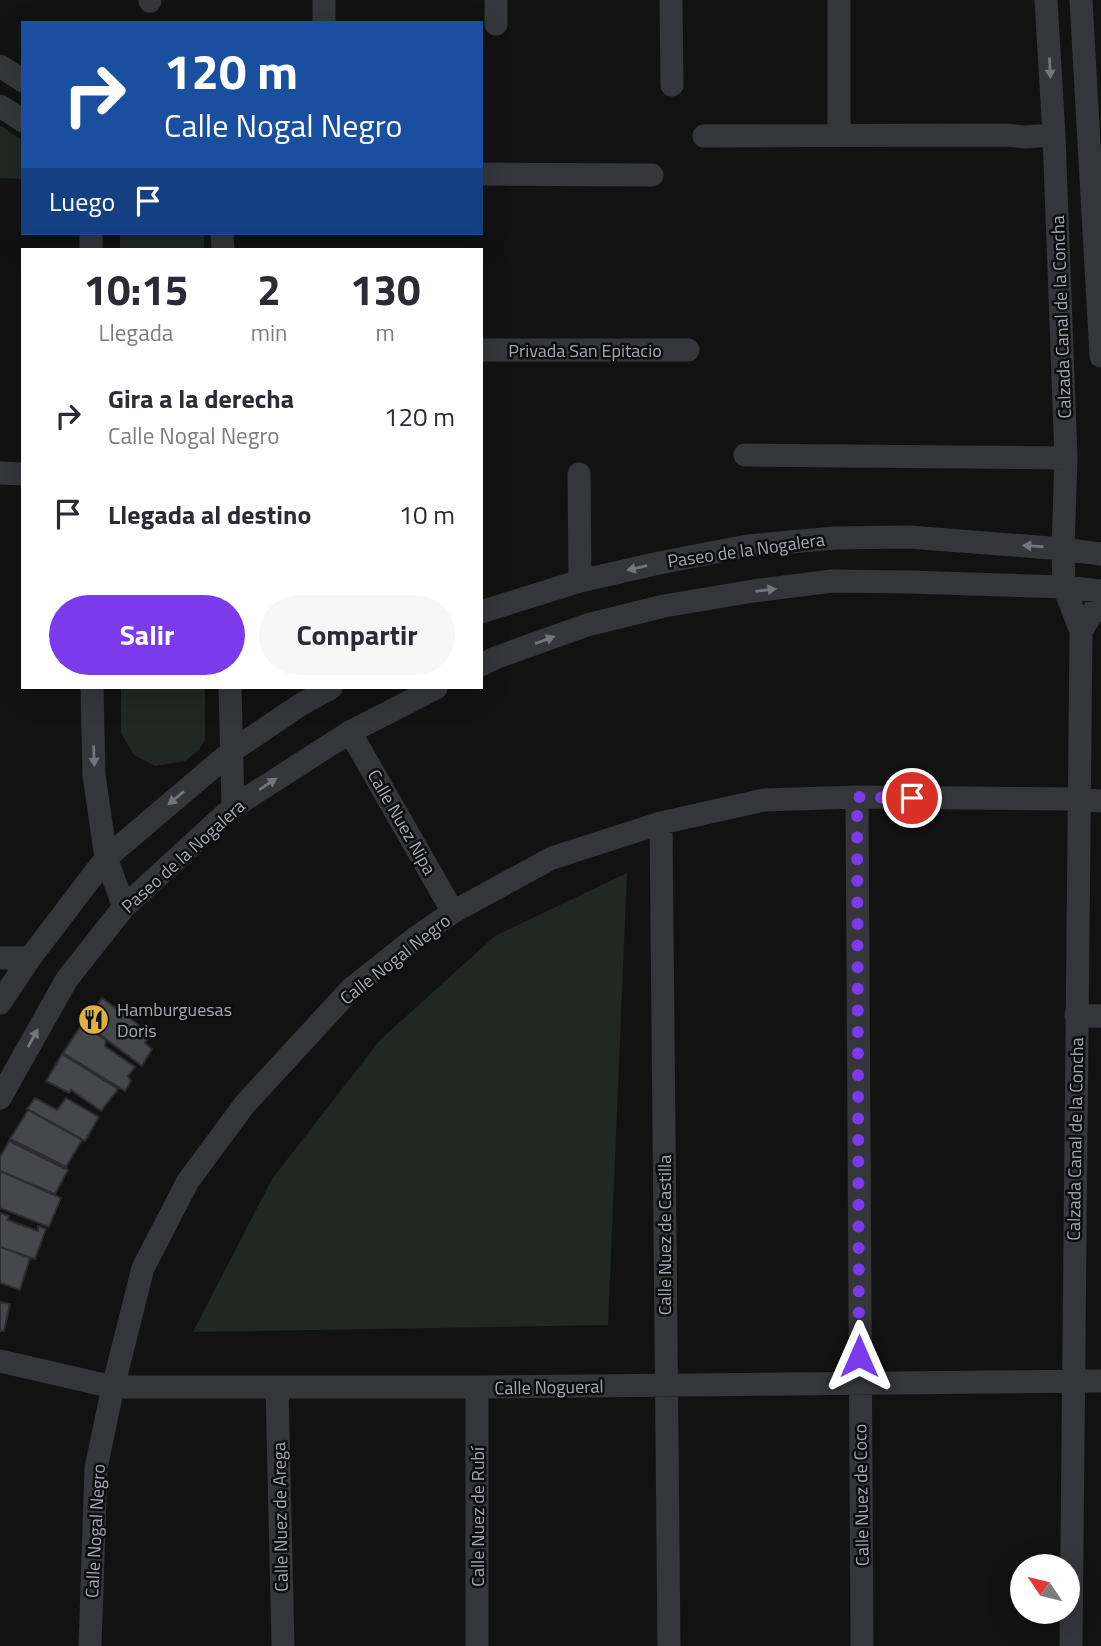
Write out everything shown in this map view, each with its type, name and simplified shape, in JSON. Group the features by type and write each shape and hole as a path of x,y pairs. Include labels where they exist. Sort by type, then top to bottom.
{"street":[{"path":"324,0 324,21"},
{"path":"496,0 496,24"},
{"path":"671,0 672,85"},
{"path":"839,0 839,135"},
{"name":"Calzada Canal de la Concha","path":"1046,0 1054,135 1066,458 1064,587 1081,631 1090,800 1076,1015 1071,1646"},
{"name":"Calzada Canal de la Concha","path":"1081,0 1101,356"},
{"path":"0,66 21,80"},
{"path":"0,106 21,120"},
{"path":"704,136 1054,135"},
{"path":"483,174 652,175"},
{"name":"Privada San Epitacio","path":"483,351 688,350"},
{"path":"745,455 1066,458"},
{"path":"0,473 21,474"},
{"path":"579,474 580,581"},
{"name":"Paseo de la Nogalera","path":"483,611 580,581 747,546 834,538 909,537 1101,554"},
{"path":"483,664 587,625 664,606 832,581 1064,587 1101,591"},
{"path":"1081,631 1101,599"},
{"path":"92,689 94,775 106,858 124,907"},
{"path":"230,689 233,807"},
{"path":"0,1003 30,958 106,858 232,751 300,705 329,689"},
{"name":"Paseo de la Nogalera","path":"0,1098 67,979 124,907 233,807 350,732 434,689"},
{"name":"Calle Nuez Nipa","path":"350,732 453,912"},
{"name":"Calle Nogal Negro","path":"90,1646 96,1468 143,1268 188,1181 245,1104 351,989 453,912 552,858 661,823 764,800 857,797 1090,800"},
{"name":"Calle Nuez de Coco","path":"857,797 862,1646"},
{"name":"Calle Nuez de Castilla","path":"661,823 669,1646"},
{"path":"0,958 30,958"},
{"path":"1076,1015 1101,1016"},
{"name":"Calle Nogueral","path":"0,1361 113,1387 665,1386 1101,1381"},
{"name":"Calle Nuez de Arega","path":"277,1387 284,1646"},
{"name":"Calle Nuez de Rubí","path":"477,1387 477,1646"}],"shaded area":[{"path":"0,125 21,140 21,179 0,178"},
{"path":"120,235 204,235 204,248 120,248"},
{"path":"121,689 205,689 205,739 199,750 185,761 155,766 134,755 121,733"},
{"path":"627,873 608,1325 193,1332 272,1179 380,1040 495,936"}],"building":[{"path":"102,998 151,1034 145,1043 152,1049 142,1066 84,1023"},
{"path":"82,1024 106,1040 105,1046 135,1067 128,1076 131,1081 125,1091 63,1053"},
{"path":"62,1054 118,1089 101,1111 71,1090 69,1093 46,1081"},
{"path":"35,1098 57,1110 66,1098 99,1117 85,1141 27,1109"},
{"path":"28,1110 82,1140 66,1167 10,1139"},
{"path":"9,1141 68,1170 55,1194 0,1171 0,1157"},
{"path":"0,1171 61,1198 49,1227 0,1208"},
{"path":"0,1213 9,1216 8,1220 38,1231 38,1226 46,1229 35,1259 0,1247"},
{"path":"0,1247 30,1258 20,1290 0,1283"},
{"path":"0,1302 10,1304 4,1331 0,1331"}],"place":[{"name":"Hamburguesas Doris","path":"94,1019"}],"route":[{"path":"859,1356 857,797 912,798"}]}
